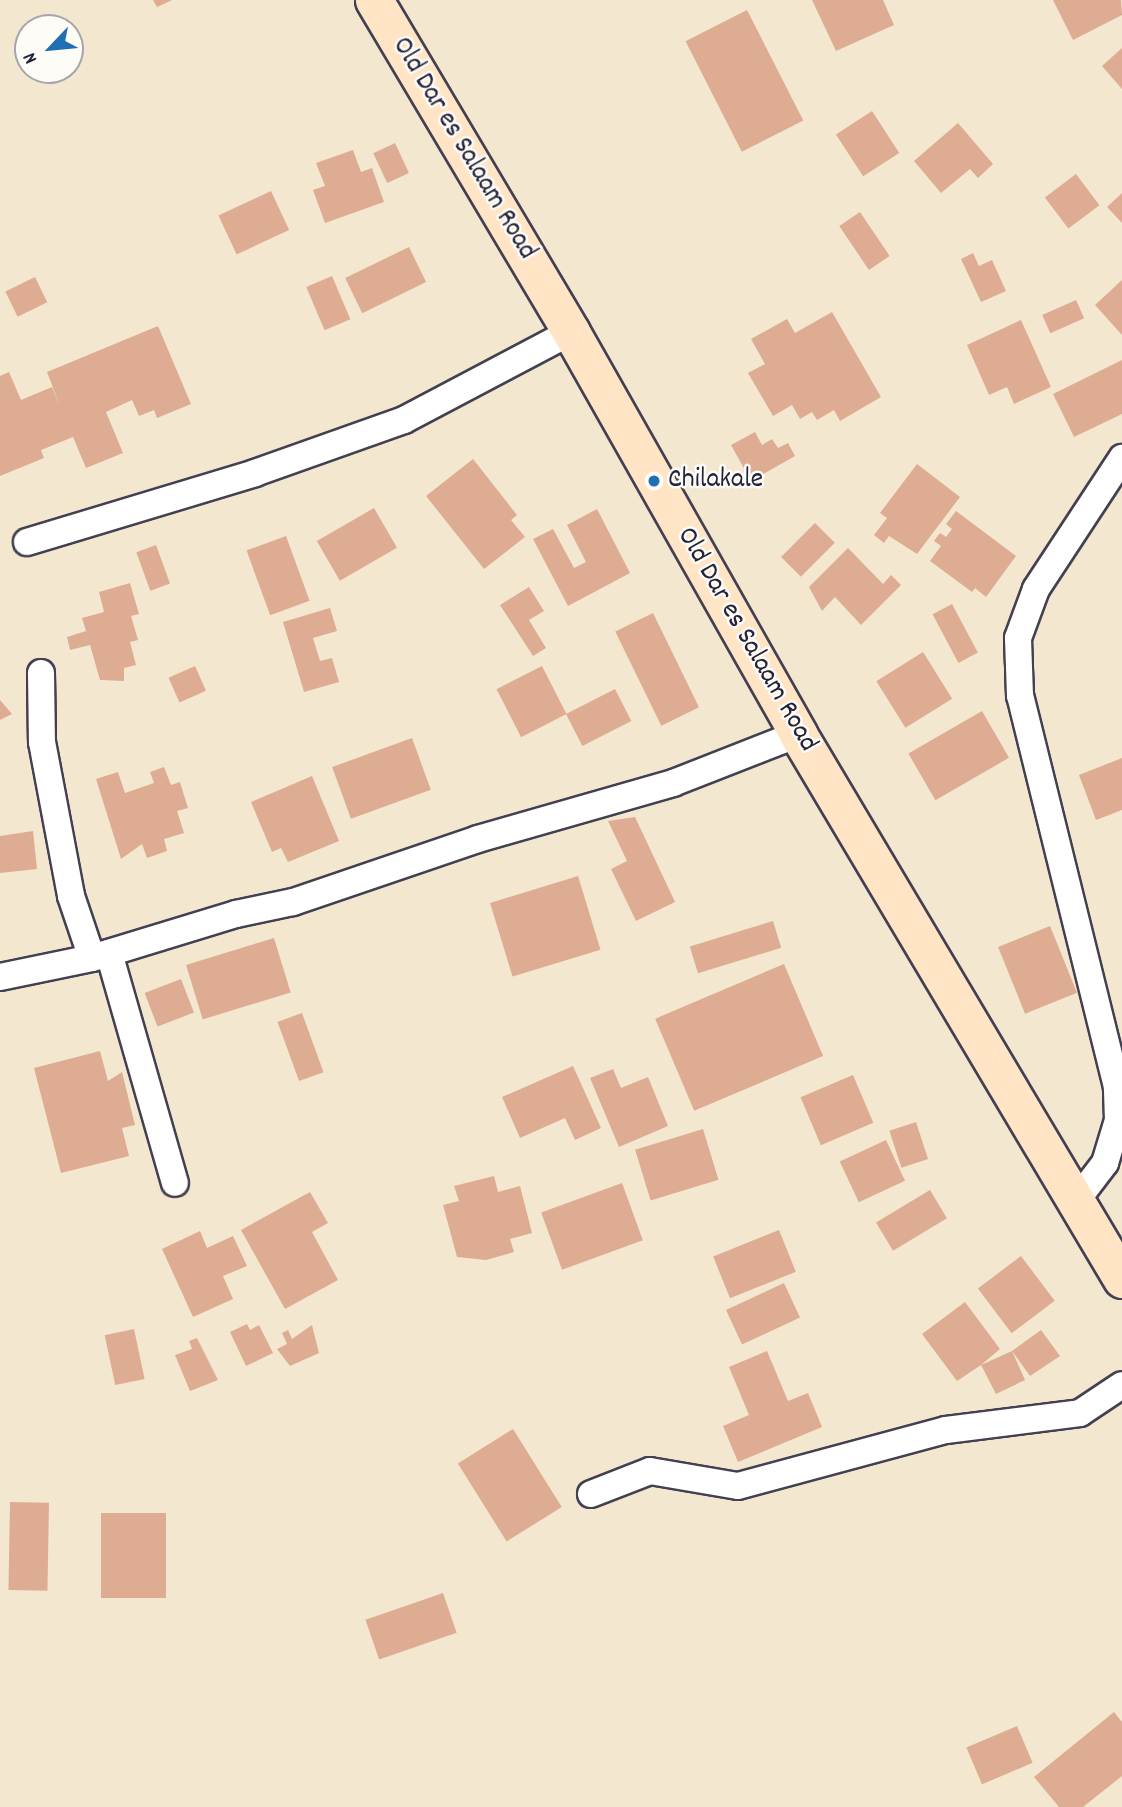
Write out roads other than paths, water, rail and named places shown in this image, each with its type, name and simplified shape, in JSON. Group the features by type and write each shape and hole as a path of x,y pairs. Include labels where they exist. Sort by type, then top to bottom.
{"street":[{"name":"Old Dar es Salaam Road","path":"374,0 571,332 799,734 1122,1279"},
{"path":"27,542 255,473 404,420 571,332"},
{"path":"1076,1201 1105,1163 1118,1120 1117,1087 1020,696 1018,638 1036,589 1122,458"},
{"path":"41,673 42,743 71,897 101,956 175,1183"},
{"path":"0,976 101,956 236,914 293,902 478,839 673,783 799,734"},
{"path":"592,1494 650,1471 738,1486 946,1430 1080,1413 1122,1385"}],"place":[{"name":"Chilakale","path":"654,481"}]}
